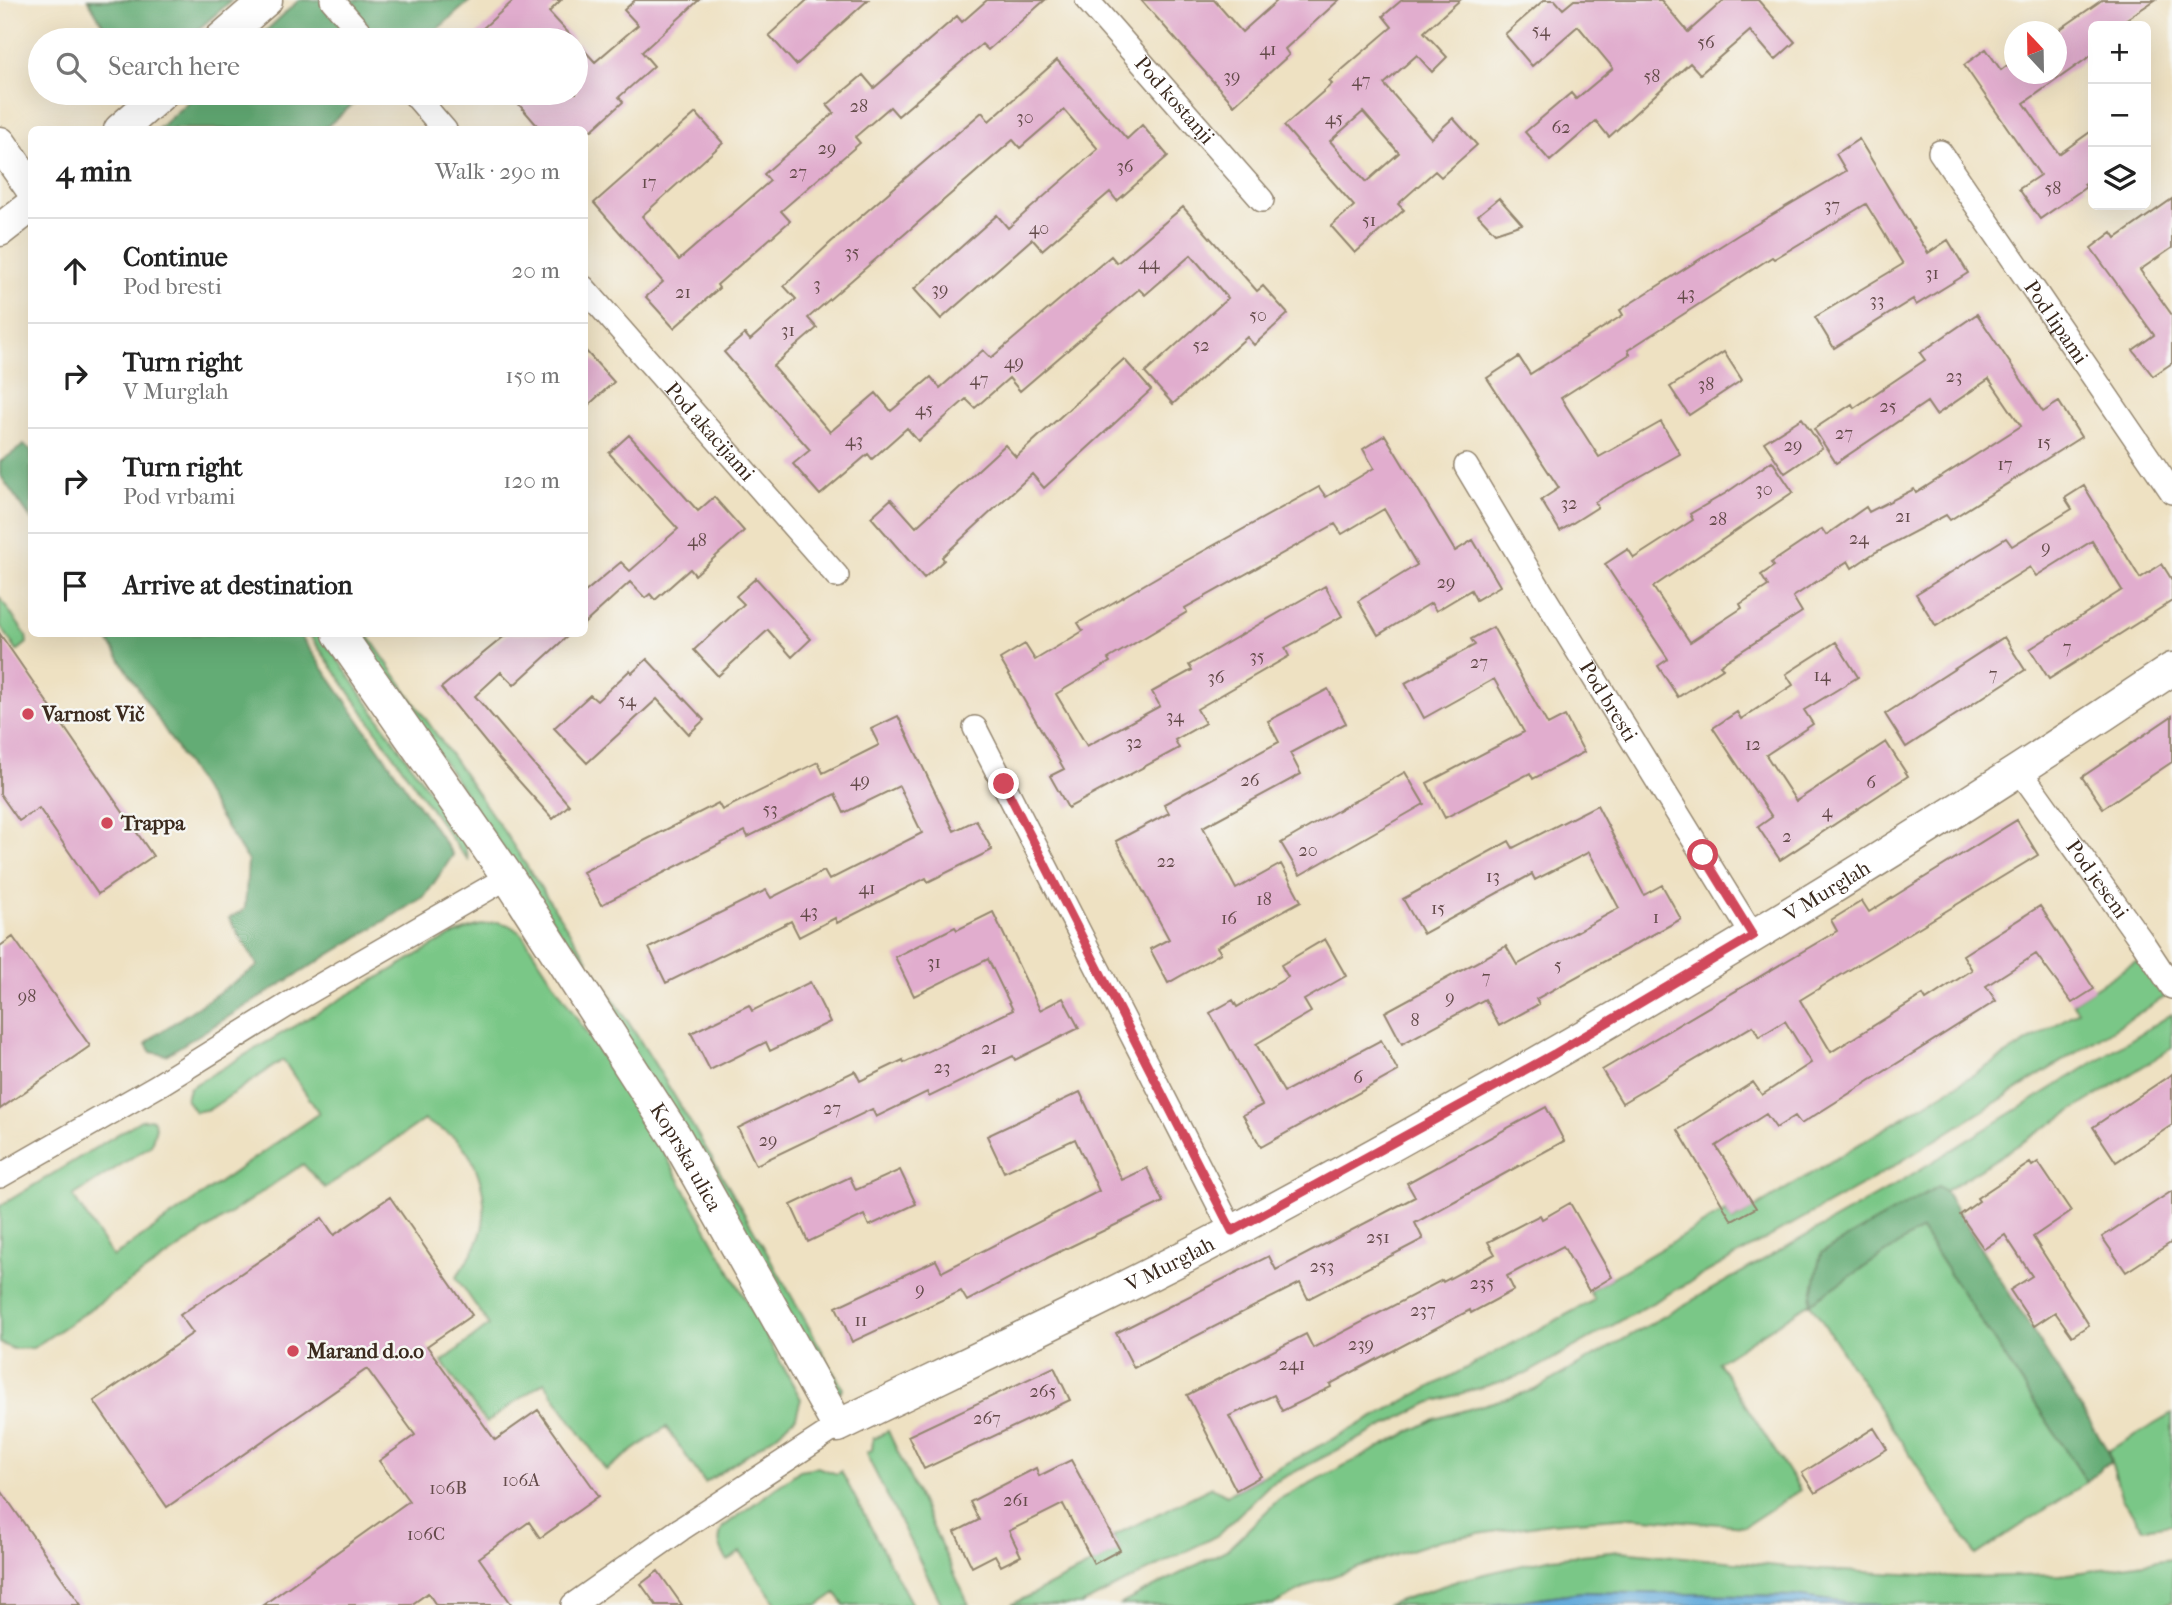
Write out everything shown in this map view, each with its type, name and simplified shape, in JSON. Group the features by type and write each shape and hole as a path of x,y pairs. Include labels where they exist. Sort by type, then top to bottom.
{"street":[{"path":"234,28 266,0"},
{"path":"332,0 356,28"},
{"name":"Pod kostanji","path":"1087,0 1262,200"},
{"path":"125,126 148,105"},
{"path":"423,105 442,126"},
{"path":"0,143 28,183"},
{"name":"Pod lipami","path":"1940,152 2172,492"},
{"path":"0,230 28,208"},
{"name":"Pod akacijami","path":"588,293 837,576"},
{"name":"Pod bresti","path":"1466,466 1539,590 1753,936"},
{"name":"Koprska ulica","path":"341,637 508,877 675,1136 838,1426"},
{"name":"V Murglah","path":"838,1426 1072,1315 1232,1231 1554,1054 1753,936 2020,771 2172,669"},
{"path":"975,728 1232,1231"},
{"name":"Pod jeseni","path":"2020,771 2172,987"},
{"path":"0,1176 508,877"},
{"path":"573,1605 681,1529 838,1426"}],"green space":[{"path":"88,0 232,0 200,28 105,28"},
{"path":"299,0 471,0 439,28 269,28"},
{"path":"185,105 352,105 328,126 161,126"},
{"path":"24,445 28,448 28,515 0,475 0,462"},
{"path":"0,598 26,635 27,643 17,651 0,625"},
{"path":"106,637 301,637 453,855 425,896 166,1055 151,1052 146,1044 156,1035 258,966 229,918 245,909 248,861"},
{"path":"311,637 322,637 463,840 468,859"},
{"path":"358,637 369,637 509,839 588,960 582,964"},
{"path":"498,922 509,925 522,934 662,1149 801,1399 796,1417 776,1435 705,1483 666,1427 606,1470 544,1382 486,1423 442,1362 489,1325 456,1277 479,1239 484,1213 482,1188 474,1164 461,1144 424,1120 325,1188 303,1164 33,1348 13,1349 0,1343 0,1206 141,1120 153,1119 156,1127 151,1145 73,1196 113,1257 319,1113 283,1060 210,1109 195,1112 186,1099 189,1088 443,940 484,924"},
{"path":"2135,962 2142,963 2168,995 1878,1176 1526,1374 1429,1403 1269,1485 1218,1535 1081,1605 1011,1605 1120,1550 1113,1536 1212,1487 1227,1495 1594,1300 1589,1291 1725,1211 1733,1221 2078,1011 2072,1003"},
{"path":"594,969 689,1119 749,1221 843,1389 839,1393 829,1381 587,974"},
{"path":"2172,1014 2172,1048 1945,1191 1938,1187 1921,1230 2087,1482 1976,1555 1810,1303 1718,1362 1800,1490 1745,1526 1632,1517 1550,1523 1440,1540 1316,1582 1273,1605 1119,1605 1228,1549 1279,1499 1435,1419 1534,1390 1885,1191"},
{"path":"1939,1186 1945,1191 2108,1451 2110,1463 2102,1466 2087,1482 1921,1230 1810,1303 1821,1253"},
{"path":"2172,1414 2172,1524 2143,1528 2122,1499 2108,1451"},
{"path":"888,1431 969,1605 942,1605 870,1462 867,1452 872,1450 873,1439"},
{"path":"817,1467 837,1474 841,1471 912,1605 844,1605 836,1593 818,1605 777,1605 740,1552 728,1561 720,1545 723,1527 800,1470"},
{"path":"1620,1551 1821,1570 1964,1577 2061,1575 2172,1559 2172,1602 2160,1605 1881,1605 1794,1596 1581,1592 1490,1605 1386,1605 1460,1580 1552,1558"}],"water":[{"path":"1581,1592 1794,1596 1881,1605 1490,1605"}],"building":[{"path":"514,0 561,0 549,12 564,28 483,28"},
{"path":"635,0 699,0 642,52 654,66 619,97 623,102 592,130 588,130 588,126 538,126 519,105 588,105 588,54 595,62 638,25 624,10"},
{"path":"807,0 868,0 796,65 769,35"},
{"path":"987,0 1045,0 988,50 982,44 898,116 890,107 855,137 860,143 781,211 790,221 717,285 719,288 674,328 646,297 663,282 594,203 696,113 723,143 642,216 679,260 770,181 764,174 834,113 827,105 863,75 874,88 957,16 962,22"},
{"path":"1141,0 1214,0 1242,32 1278,0 1339,0 1285,49 1289,55 1234,105"},
{"path":"1402,0 1460,0 1424,32 1447,57 1432,72 1417,55 1384,84 1431,138 1453,118 1477,145 1441,177 1435,171 1398,204 1404,210 1355,253 1331,226 1354,206 1284,126 1332,84 1329,81 1392,27 1383,16","holes":["1363,112 1399,153 1366,182 1330,141"]},
{"path":"1544,0 1555,0 1563,9 1574,0 1661,0 1688,32 1724,0 1758,0 1795,42 1775,60 1750,31 1700,74 1690,63 1609,137 1596,121 1550,161 1525,132 1571,93 1576,99 1613,68 1578,26 1532,66 1505,34"},
{"path":"2102,0 2155,0 2124,21 2088,21 2088,58 2067,72 2067,24"},
{"path":"1986,49 2001,70 2004,68 2004,84 2051,84 2024,103 2059,154 2088,134 2088,181 2084,184 2086,187 2040,219 2019,189 2040,175 1964,65"},
{"path":"1057,60 1127,139 1142,125 1168,156 1117,201 1110,192 1042,250 1032,239 941,319 914,289 997,215 1008,228 1098,149 1064,110 1020,148 1013,140 808,318 817,328 773,366 830,432 876,393 891,411 931,377 940,388 983,350 991,358 1111,256 1117,263 1183,207 1257,291 1263,286 1288,314 1254,345 1247,337 1173,404 1145,373 1228,298 1191,255 1145,295 1139,289 1020,391 1009,378 975,408 966,399 918,441 907,428 872,459 868,454 820,495 793,464 810,450 724,352 745,334 750,340 796,299 784,286 830,243 982,112 989,121"},
{"path":"1859,139 1928,253 1948,240 1968,273 1916,305 1913,299 1834,348 1815,317 1903,264 1866,204 1774,259 1772,257 1628,350 1630,354 1561,398 1599,457 1661,422 1680,454 1595,502 1598,507 1560,531 1541,500 1559,488 1487,378 1519,357 1530,374 1623,315 1620,310 1846,171 1836,154"},
{"path":"1499,198 1522,224 1495,233 1478,215"},
{"path":"2172,199 2172,248 2140,270 2172,315 2172,363 2153,376 2133,350 2154,335 2091,248 2112,232 2116,238"},
{"path":"1977,314 2043,412 2059,402 2081,437 1950,520 1946,515 1874,553 1852,568 1848,561 1793,597 1802,612 1720,665 1723,668 1678,697 1658,666 1668,659 1605,564 1628,549 1634,558 1693,520 1690,514 1772,461 1793,492 1653,587 1690,642 1742,608 1740,604 1768,586 1761,575 1774,566 1771,563 1822,529 1826,535 1866,507 1869,512 1914,489 1916,493 2021,426 1989,379 1936,415 1927,402 1836,463 1814,429 1852,404 1854,408 1925,360 1920,353"},
{"path":"1724,352 1742,380 1689,415 1670,387"},
{"path":"588,353 614,382 588,405"},
{"path":"1124,359 1151,390 1044,488 1032,474 942,557 944,560 924,578 871,517 891,499 916,527 1005,445 1016,457"},
{"path":"1802,418 1822,448 1785,473 1764,442"},
{"path":"629,435 698,511 714,497 744,531 695,575 690,569 655,600 650,594 645,598 630,582 588,620 588,590 621,562 630,571 678,529 609,453"},
{"path":"1385,435 1455,551 1473,540 1500,586 1476,600 1471,590 1436,611 1431,603 1378,635 1358,601 1417,565 1384,509 1342,534 1335,524 1185,608 1187,612 1056,694 1087,746 1160,706 1152,692 1192,670 1189,665 1325,586 1342,616 1285,648 1289,656 1197,709 1205,723 1175,740 1179,748 1068,808 1050,776 1064,769 1000,659 1025,644 1035,660 1083,631 1078,623 1164,573 1319,487 1326,497 1374,468 1363,449"},
{"path":"2084,486 2140,578 2162,564 2172,580 2172,601 2049,679 2030,649 2122,590 2092,541 2036,576 2030,567 1936,626 1916,594 2006,538 2012,546 2072,509 2065,498"},
{"path":"756,578 811,639 792,657 768,630 718,676 694,650 744,604 736,596"},
{"path":"1493,627 1548,725 1565,716 1584,752 1533,779 1530,773 1445,818 1427,783 1524,732 1494,679 1424,718 1405,683 1475,645 1471,639"},
{"name":"Varnost Vič","path":"0,634 153,856 98,894 39,808 19,821 0,794"},
{"path":"503,637 567,637 514,685 501,672 475,696 569,805 553,819 441,688"},
{"path":"2004,637 2025,670 1906,747 1885,714"},
{"path":"1836,642 1858,677 1804,710 1813,724 1766,755 1796,801 1886,742 1908,776 1780,860 1758,827 1772,817 1713,728 1737,712 1741,719 1793,685 1786,674"},
{"path":"647,659 704,720 689,734 657,699 587,763 554,728 590,695 597,701 630,670 632,673"},
{"path":"1328,689 1346,723 1290,753 1301,774 1203,827 1236,889 1281,864 1301,901 1217,947 1221,953 1168,983 1150,949 1169,939 1116,841 1169,813 1164,804 1279,742 1268,721"},
{"path":"898,716 954,831 976,820 992,850 928,882 926,878 837,923 835,918 799,937 791,921 666,983 649,948 766,890 771,898 824,871 829,880 922,833 899,786 844,813 835,794 748,837 745,831 601,905 583,872 718,803 722,810 818,762 823,773 879,745 871,729"},
{"path":"2172,716 2172,762 2103,808 2082,777"},
{"path":"1405,772 1424,804 1300,875 1281,843"},
{"path":"1597,805 1644,895 1662,885 1681,919 1536,999 1539,1004 1499,1026 1485,999 1402,1044 1385,1012 1506,946 1517,965 1619,908 1589,852 1535,880 1532,874 1423,934 1403,899 1509,841 1513,848"},
{"path":"2017,820 2038,855 1800,1000 1831,1052 1923,995 1926,1000 1972,970 1963,955 2040,906 2094,989 2072,1003 2036,954 1986,986 1996,1001 1801,1124 1795,1116 1776,1128 1766,1114 1716,1146 1756,1208 1732,1221 1678,1130 1753,1082 1762,1095 1811,1063 1785,1021 1759,1037 1753,1026 1622,1103 1602,1070 1837,931 1831,920 1862,901 1869,912"},
{"path":"993,912 1040,1010 1063,998 1079,1028 1015,1060 1013,1056 929,1097 927,1092 876,1117 872,1109 756,1165 738,1128 855,1071 860,1081 903,1060 904,1063 1013,1010 988,959 914,996 895,957 955,927 957,930"},
{"path":"13,937 90,1046 0,1109 0,946"},
{"path":"1325,939 1346,976 1304,1000 1311,1012 1256,1044 1284,1092 1381,1040 1398,1071 1261,1147 1243,1115 1262,1105 1210,1013 1233,1000 1237,1007 1288,977 1281,965"},
{"path":"810,982 830,1022 770,1051 766,1042 710,1070 691,1033 749,1005 752,1011"},
{"path":"2172,1074 2172,1125 2116,1162 2093,1127"},
{"path":"1080,1092 1122,1180 1147,1168 1163,1202 1049,1257 967,1301 961,1291 852,1342 836,1307 936,1260 942,1272 1099,1191 1075,1139 1004,1172 987,1136"},
{"path":"1546,1107 1564,1141 1415,1223 1423,1239 1308,1299 1300,1283 1134,1368 1116,1333 1269,1256 1276,1270 1415,1197 1407,1183"},
{"path":"2038,1162 2071,1211 2033,1237 2089,1325 2072,1336 2055,1312 2034,1326 2010,1290 2032,1276 2005,1235 1984,1249 1960,1215 1979,1201 1977,1198 2030,1163 2032,1166"},
{"path":"900,1170 916,1204 869,1226 864,1215 808,1242 791,1205 850,1177 856,1190"},
{"path":"2172,1191 2172,1242 2126,1272 2102,1237"},
{"path":"390,1197 472,1315 427,1346 495,1440 538,1410 599,1496 540,1538 529,1522 479,1558 512,1605 436,1605 428,1593 411,1605 263,1605 409,1501 379,1461 415,1435 367,1369 167,1507 94,1401 193,1333 180,1315 322,1218 334,1235"},
{"path":"1570,1203 1612,1277 1589,1291 1563,1246 1507,1276 1514,1290 1471,1313 1470,1310 1330,1384 1331,1387 1282,1411 1274,1395 1229,1416 1261,1476 1236,1490 1187,1395 1306,1334 1313,1348 1495,1254 1488,1242 1540,1215 1542,1219"},
{"path":"1054,1367 1070,1400 924,1469 908,1436"},
{"path":"1874,1428 1887,1449 1815,1493 1802,1473"},
{"path":"1071,1460 1120,1550 1094,1564 1063,1504 1009,1531 1021,1556 1001,1566 995,1555 972,1567 955,1532 979,1520 970,1502 1036,1468 1039,1476"},
{"path":"0,1489 81,1605 0,1605"},
{"path":"658,1571 682,1605 656,1605 641,1584"}],"place":[{"name":"Varnost Vič","path":"28,714"},
{"name":"Trappa","path":"107,823"},
{"name":"Marand d.o.o","path":"293,1351"}],"route":[{"path":"1004,784 1232,1231 1554,1054 1753,936 1703,855"}]}
